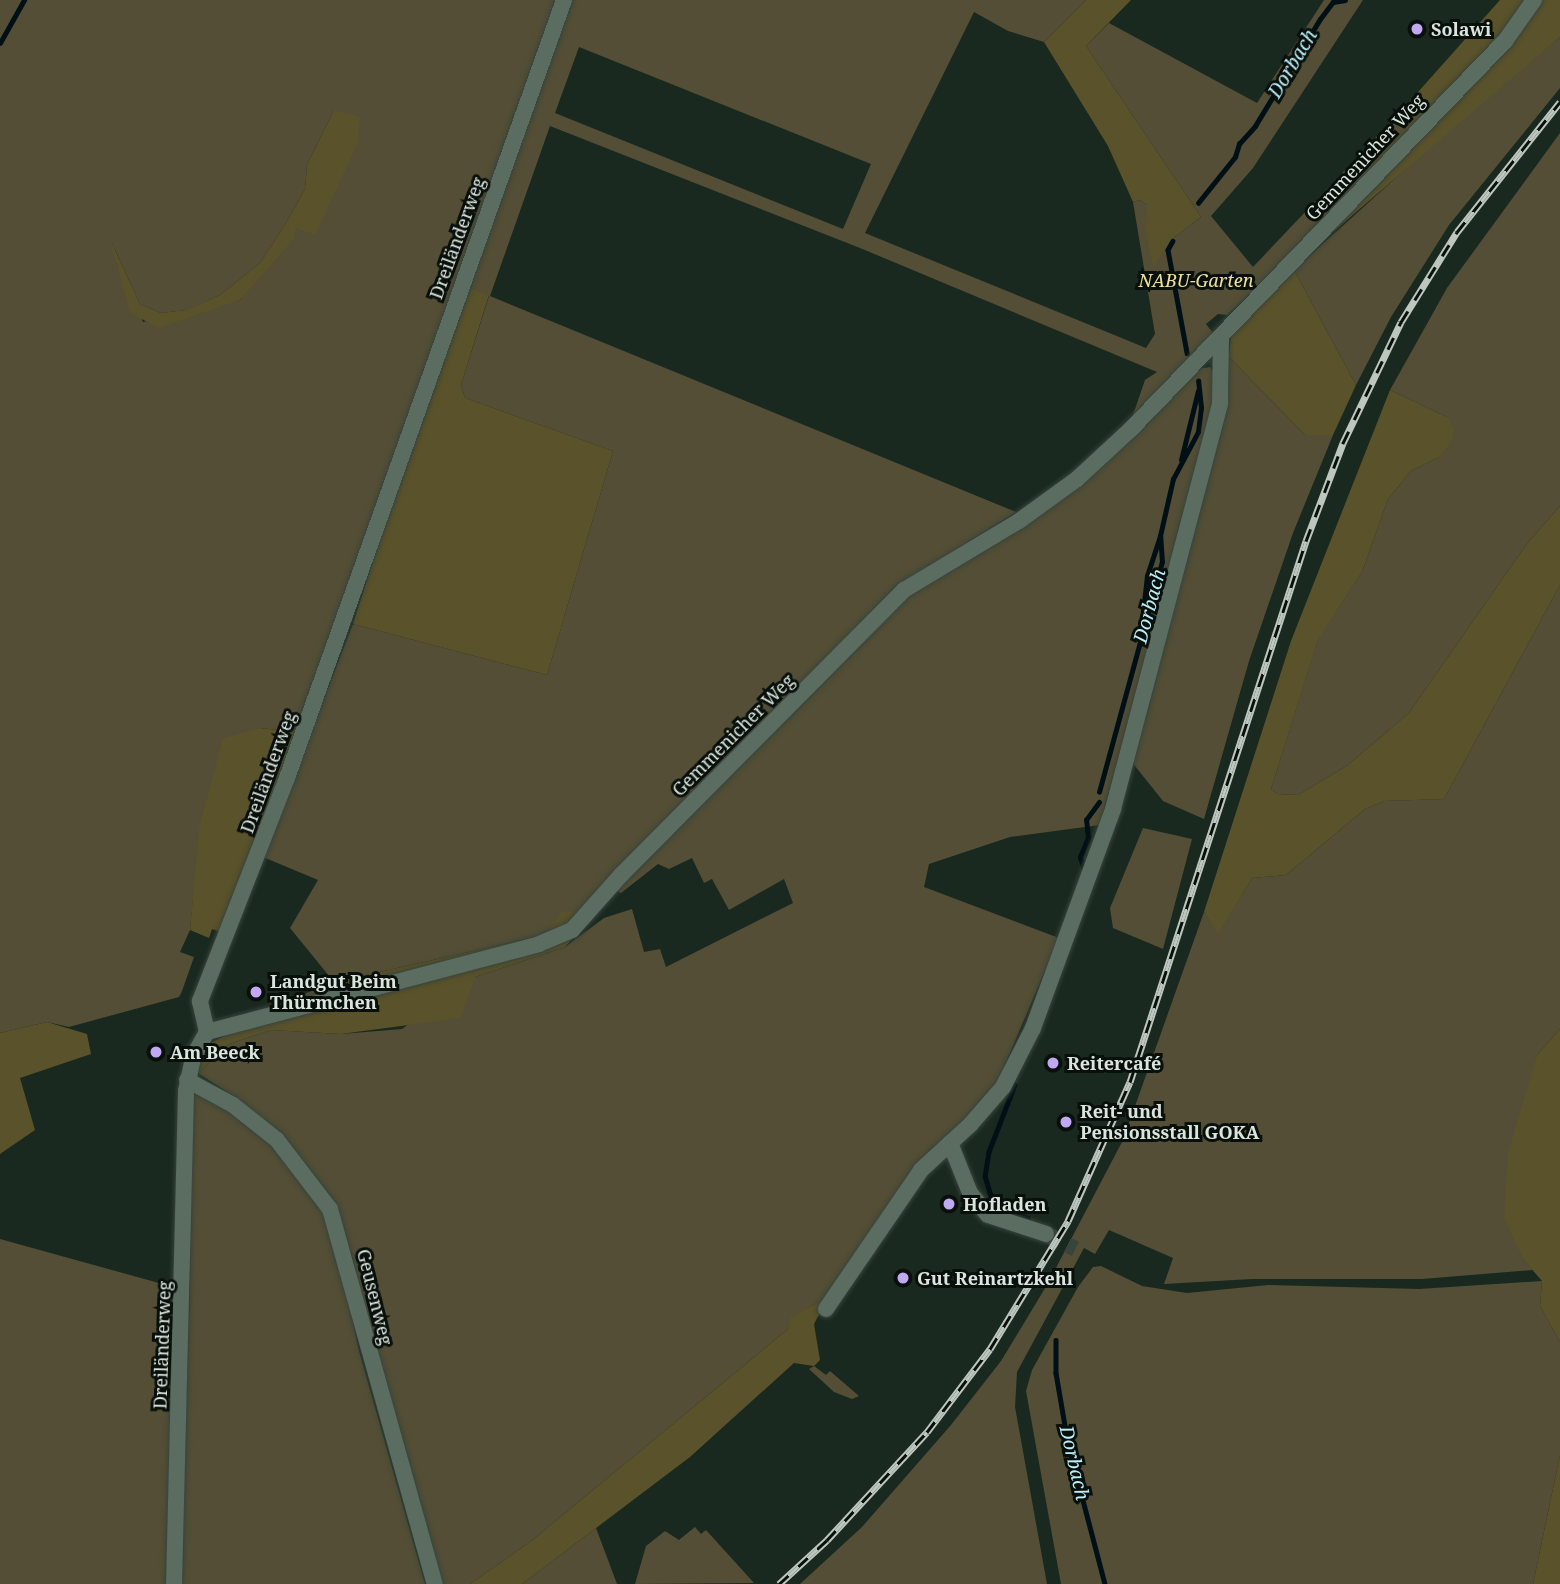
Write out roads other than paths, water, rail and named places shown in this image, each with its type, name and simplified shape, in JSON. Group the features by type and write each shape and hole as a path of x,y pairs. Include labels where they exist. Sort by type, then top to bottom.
{"street":[{"name":"Dreiländerweg","path":"174,1584 187,1080 193,1057 207,1032 200,1001 287,778 564,0"},
{"name":"Gemmenicher Weg","path":"207,1032 539,944 572,930 621,875 904,590 1019,521 1077,479 1221,338 1505,40 1534,0"},
{"path":"826,1309 921,1170 990,1104 1014,1066 1105,835 1220,402 1221,338"},
{"name":"Geusenweg","path":"187,1080 233,1105 277,1140 330,1209 435,1584"},
{"path":"950,1143 971,1193 988,1215 1046,1234"}],"waterway":[{"path":"0,43 24,0"},
{"name":"Dorbach","path":"1198,203 1235,157 1239,144 1255,126 1320,19 1333,2 1345,0"},
{"name":"Dorbach","path":"1173,241 1168,250 1187,353"},
{"name":"Dorbach","path":"1099,792 1162,562 1160,536 1173,479 1198,432 1201,408 1198,381"},
{"path":"1181,460 1198,391"},
{"path":"1142,621 1147,576 1160,536"},
{"name":"Dorbach","path":"1083,867 1080,857 1088,838 1086,820 1099,802"},
{"name":"Dorbach","path":"1015,1085 989,1152 985,1176 995,1209 1028,1218"},
{"name":"Dorbach","path":"1056,1340 1056,1373 1068,1443 1105,1584"}],"tunnel":[{"path":"1046,1234 1075,1249"}],"railway":[{"path":"779,1584 827,1540 927,1432 990,1349 1068,1221 1130,1082 1306,541 1343,443 1401,322 1457,232 1560,102"}],"place":[{"name":"Solawi","path":"1417,29"},
{"name":"Landgut Beim Thürmchen","path":"256,992"},
{"name":"Am Beeck","path":"156,1052"},
{"name":"Reitercafé","path":"1053,1063"},
{"name":"Reit- und Pensionsstall GOKA","path":"1066,1122"},
{"name":"Hofladen","path":"949,1204"},
{"name":"Gut Reinartzkehl","path":"903,1278"}],"park label":[{"name":"NABU-Garten","path":"1196,280"}]}
